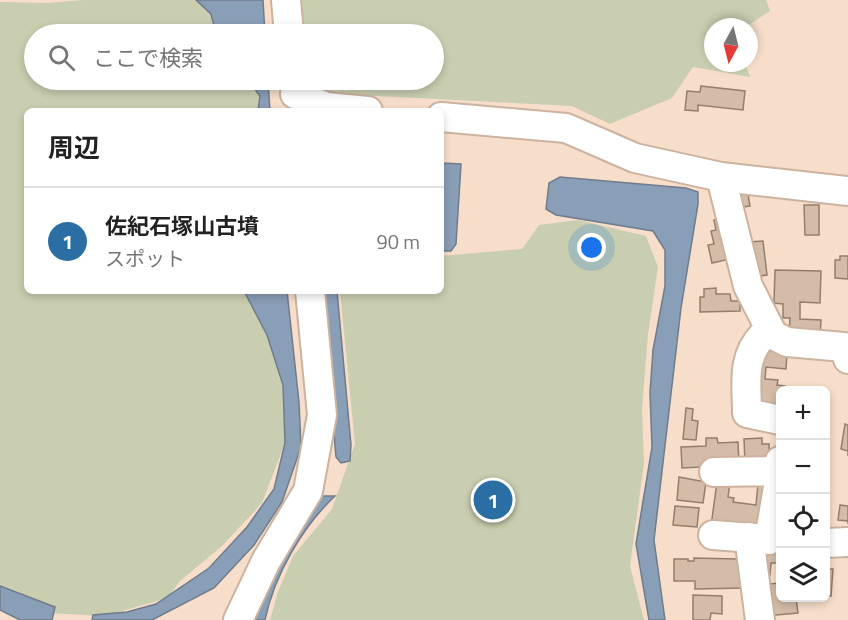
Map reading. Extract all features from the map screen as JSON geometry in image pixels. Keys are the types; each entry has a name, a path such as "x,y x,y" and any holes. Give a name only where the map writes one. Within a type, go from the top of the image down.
{"street":[{"path":"286,0 288,24"},
{"path":"294,95 326,107 336,108"},
{"path":"444,117 566,128 635,158 721,177 848,192"},
{"path":"721,177 748,286 773,335"},
{"path":"238,620 266,561 308,491 322,415 310,294"},
{"path":"776,419 747,413 747,358 754,344 763,335 773,335 787,342 844,346 848,359"},
{"path":"714,472 776,471"},
{"path":"760,620 766,539 776,490"},
{"path":"713,535 766,539"},
{"path":"830,543 848,542"}],"green space":[{"path":"82,0 195,0 211,14 214,24 24,24 24,90 256,90 260,96 258,108 24,108 24,294 246,294 267,335 283,385 285,443 262,503 222,546 179,582 168,598 104,616 28,612 0,595 0,2 48,3"},
{"path":"299,0 766,0 770,11 758,19 704,18 704,69 693,67 672,98 610,124 572,106 318,93 317,90 444,90 444,24 304,24"},
{"path":"722,72 748,72 750,77"},
{"path":"578,220 646,236 658,267 648,334 642,409 644,463 630,566 644,620 270,620 278,592 293,556 332,509 355,444 340,294 444,294 444,256 522,249 539,225"}],"water":[{"path":"196,0 263,0 264,24 214,24 211,14"},
{"path":"256,90 269,90 270,108 258,108 260,96"},
{"path":"444,163 461,164 456,244 451,251 444,251"},
{"path":"560,177 686,188 698,192 681,308 654,540 665,620 649,620 636,544 652,447 650,393 653,350 665,286 665,250 653,231 556,215 546,209 549,183"},
{"path":"246,294 287,294 299,402 301,447 282,502 254,545 214,588 152,620 92,620 93,615 127,612 156,604 209,568 247,527 274,489 285,443 283,385 267,335"},
{"path":"322,294 337,294 351,445 350,461 341,463 336,457"},
{"path":"321,496 335,496 311,522 291,553 275,586 265,620 250,620 262,584"},
{"path":"0,586 55,607 52,620 20,620 0,610"}],"building":[{"path":"701,86 745,91 743,110 698,105 698,111 685,110 687,91 700,92"},
{"path":"747,189 750,206 735,208 732,192"},
{"path":"804,205 819,205 819,235 805,235"},
{"path":"725,218 730,259 712,263 708,245 714,244 711,231 716,230 714,220"},
{"path":"763,241 767,275 751,277 748,242"},
{"path":"840,256 848,256 848,279 835,278 835,260 840,260"},
{"path":"775,270 821,271 820,303 800,302 800,319 821,320 820,337 789,336 790,318 783,318 783,304 774,303"},
{"path":"716,288 716,294 730,294 731,301 740,301 740,311 700,312 700,297 704,297 704,289"},
{"path":"763,350 787,352 786,369 766,367 765,379 778,380 777,385 785,386 776,386 776,410 752,408"},
{"path":"686,408 693,409 692,420 698,421 696,440 683,439"},
{"path":"845,424 848,425 848,451 841,449"},
{"path":"706,438 717,438 718,443 738,442 739,465 682,468 681,447 706,446"},
{"path":"762,438 762,444 769,444 770,462 745,462 744,439"},
{"path":"679,477 706,482 703,503 677,500"},
{"path":"717,482 730,483 728,497 734,498 733,502 756,505 758,484 766,485 760,532 711,526"},
{"path":"840,505 848,506 848,521 838,520"},
{"path":"675,506 699,508 697,527 673,525"},
{"path":"763,547 776,548 776,563 771,563 770,575 761,574"},
{"path":"737,552 744,588 695,589 695,581 674,581 674,559 694,561 694,558 737,559"},
{"path":"830,569 833,569 831,596"},
{"path":"776,583 776,602 797,602 798,613 765,616 768,584"},
{"path":"693,595 722,596 722,614 711,613 710,620 693,620"}],"place":[{"name":"佐紀石塚山古墳","path":"493,500"}]}
